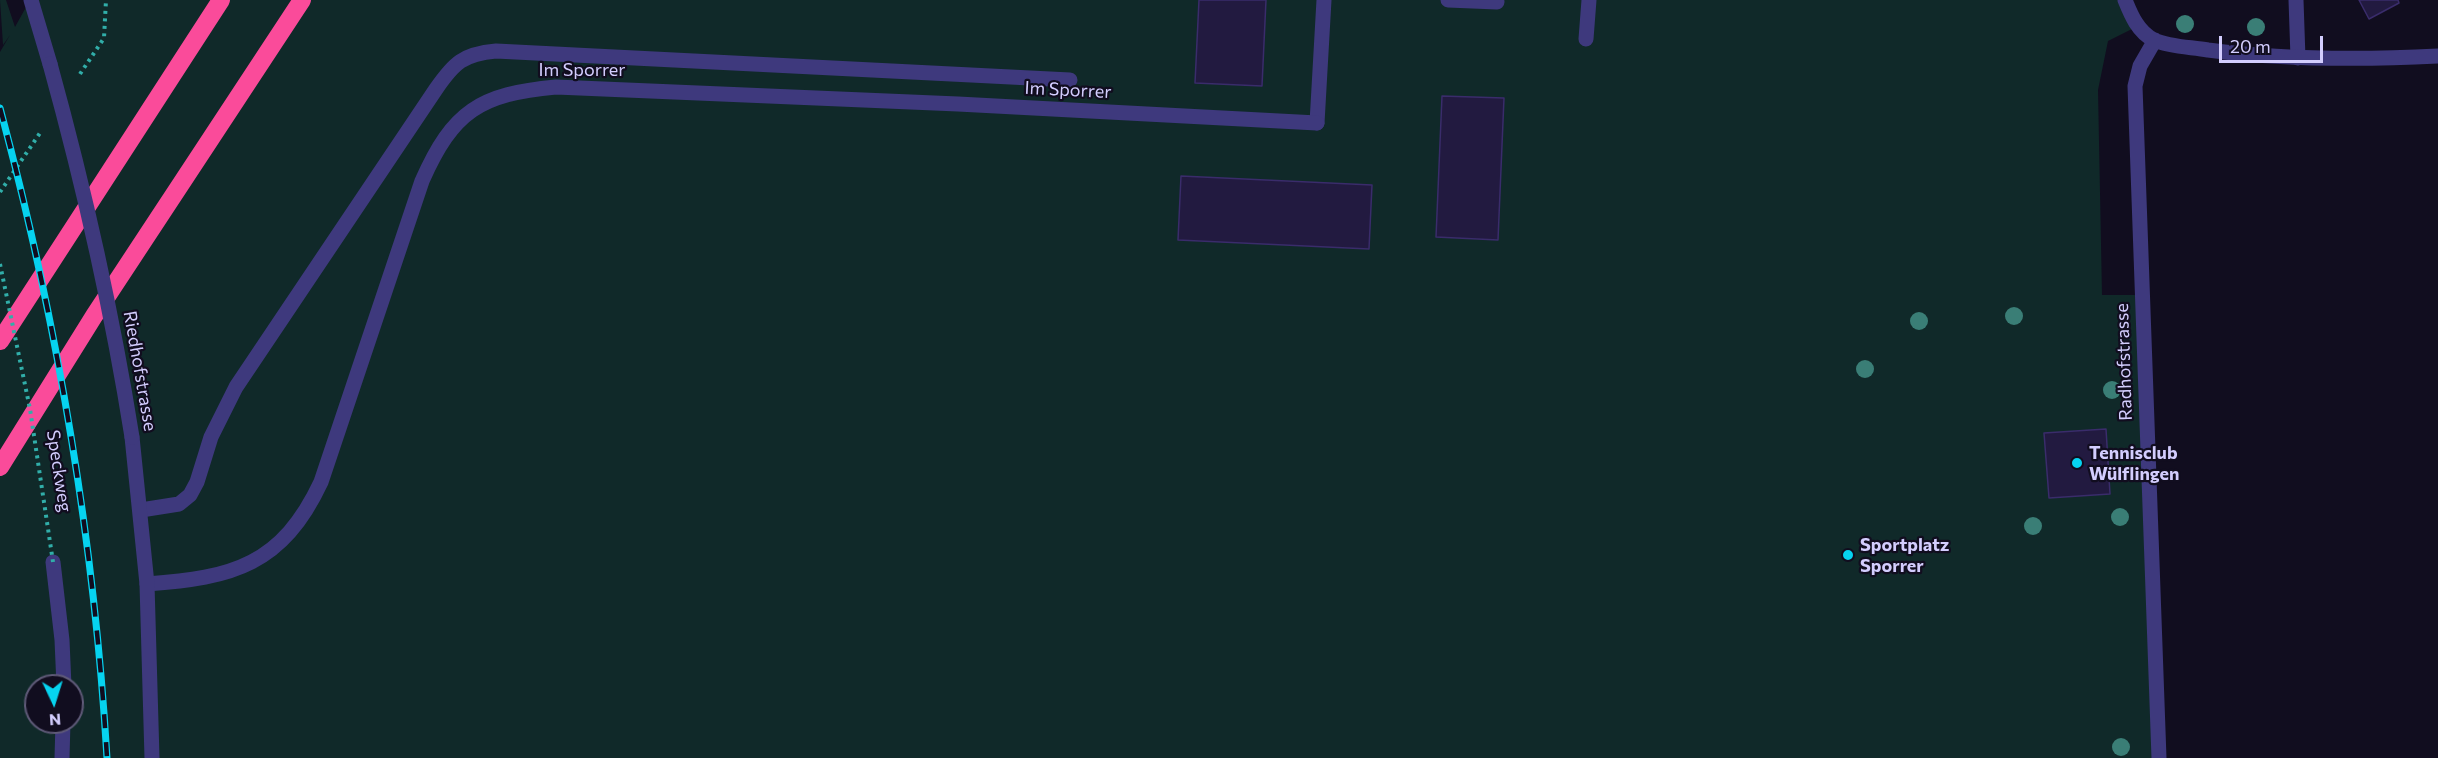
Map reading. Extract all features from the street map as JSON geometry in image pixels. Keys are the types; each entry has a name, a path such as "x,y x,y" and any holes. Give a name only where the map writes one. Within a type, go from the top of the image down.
{"highway":[{"path":"0,341 221,0"},
{"path":"0,467 93,316 302,0"}],"street":[{"name":"Riedhofstrasse","path":"31,0 87,204 116,343 132,437 147,584 152,758"},
{"name":"Im Sporrer","path":"147,584 209,578 239,569 267,553 293,530 309,507 321,482 422,181 435,151 453,126 480,105 515,91 568,87 981,105 1317,123 1324,0"},
{"path":"1448,0 1497,2"},
{"path":"1586,39 1590,0"},
{"path":"2125,0 2138,27 2155,40 2206,49 2298,58 2356,60 2438,56"},
{"path":"2296,0 2298,58"},
{"name":"Radhofstrasse","path":"2155,40 2140,66 2135,87 2158,758"},
{"path":"141,510 179,504 190,495 211,437 236,387 448,71 459,60 476,53 609,56 1070,80"},
{"path":"53,562 63,674"},
{"path":"62,758 63,734"}],"path":[{"name":"Speckweg","path":"0,264 30,409 53,562"}],"green space":[{"path":"0,0 6,0 15,27 30,0 2125,0 2138,26 2108,41 2098,90 2102,295 2141,295 2159,758 0,758 0,52 10,35 3,45"}],"building":[{"path":"1199,0 1266,0 1262,86 1195,83"},
{"path":"2359,0 2398,0 2399,3 2369,19"},
{"path":"1442,96 1504,98 1498,240 1436,237"},
{"path":"1181,176 1372,185 1369,249 1178,240"},
{"name":"Tennisclub Wülflingen","path":"2106,429 2110,494 2049,498 2044,433"}],"railway":[{"path":"0,108 39,268 70,430 93,594 107,758"}],"place":[{"name":"Tennisclub Wülflingen","path":"2077,463"},
{"name":"Sportplatz Sporrer","path":"1848,555"}]}
